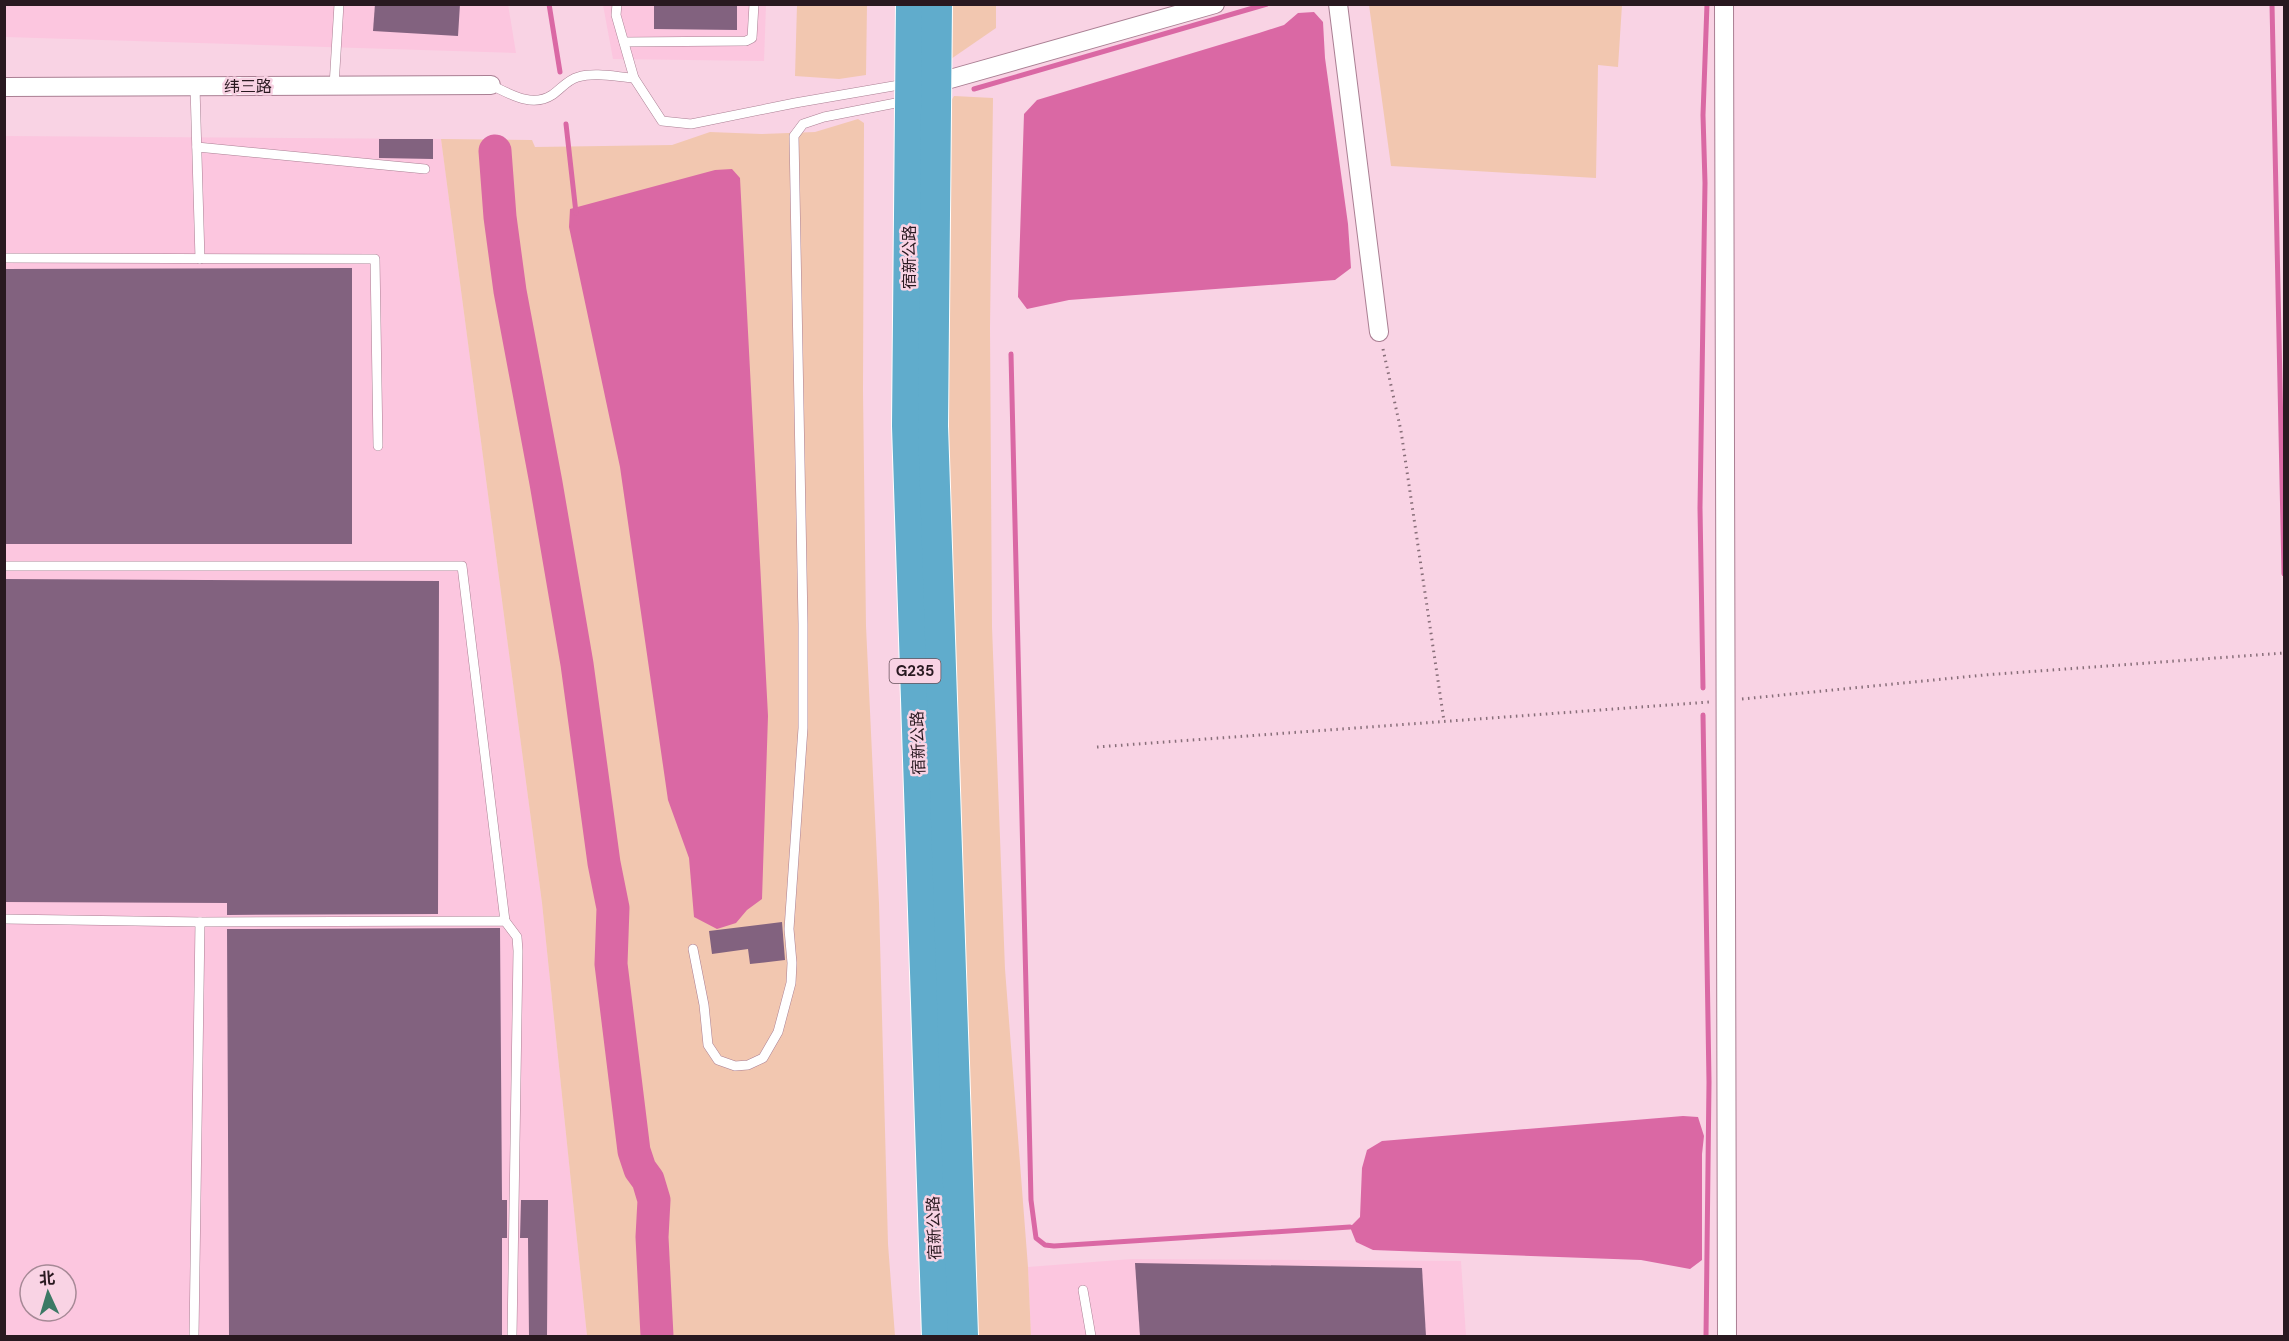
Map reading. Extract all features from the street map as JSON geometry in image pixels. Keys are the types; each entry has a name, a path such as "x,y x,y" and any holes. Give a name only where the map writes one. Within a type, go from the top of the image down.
{"highway":[{"name":"宿新公路","path":"911,4 919,89 933,426 963,1336"},
{"name":"宿新公路","path":"937,4 919,89 907,426 937,1336"}],"street":[{"path":"919,89 1215,4"},
{"path":"1338,4 1379,332"},
{"path":"1724,4 1727,1336"},
{"name":"纬三路","path":"4,87 490,85"}],"lane":[{"path":"334,86 339,4"},
{"path":"616,4 616,15 634,78 662,121 691,124 795,103 919,89"},
{"path":"624,42 746,41 752,38 754,4"},
{"path":"490,85 522,99 534,101 551,95 570,80 580,76 634,78"},
{"path":"195,87 200,259"},
{"path":"693,949 704,1005 708,1045 718,1060 735,1066 748,1065 763,1059 778,1032 791,983 789,929 803,728 794,136 803,124 919,89"},
{"path":"197,147 425,169"},
{"path":"4,258 375,259 378,446"},
{"path":"4,566 462,566 505,921 517,937 519,951 512,1336"},
{"path":"4,919 200,922 505,921"},
{"path":"194,1336 200,922"},
{"path":"1083,1290 1091,1336"}],"path":[{"path":"1379,332 1401,431 1444,721"},
{"path":"1097,747 1725,700 1984,675 2284,653"}],"shaded area":[{"path":"508,4 516,53 5,37 5,5"},
{"path":"603,5 766,5 764,61 613,59"},
{"path":"797,5 867,5 866,75 839,79 795,76"},
{"path":"949,5 996,5 996,28 948,61"},
{"path":"1369,5 1622,5 1618,67 1598,65 1596,178 1391,166"},
{"path":"1314,12 1323,22 1325,58 1348,224 1351,268 1335,280 1069,300 1027,309 1018,297 1024,114 1037,100 1284,25 1298,13"},
{"path":"954,96 993,98 990,328 992,627 1005,969 1028,1267 1031,1336 977,1336 944,423 946,109"},
{"path":"858,119 864,123 863,391 866,626 879,903 888,1244 895,1336 587,1336 542,903 441,139 532,140 535,147 672,145 710,132 761,134 815,132"},
{"path":"5,136 441,139 542,903 587,1336 5,1336"},
{"path":"732,169 740,178 768,716 762,899 747,910 736,923 717,929 694,917 689,858 668,800 620,467 569,227 570,209 715,170"},
{"path":"1683,1116 1698,1117 1704,1136 1702,1260 1690,1269 1641,1260 1373,1250 1356,1242 1350,1227 1360,1217 1362,1168 1367,1150 1382,1141"},
{"path":"1132,1259 1461,1261 1466,1336 1031,1336 1028,1267"}],"building":[{"path":"375,4 460,4 458,36 373,31"},
{"path":"654,4 737,4 737,30 654,29"},
{"path":"379,139 433,139 433,159 379,158"},
{"path":"352,268 352,544 4,544 4,269"},
{"path":"4,579 439,581 438,914 227,915 227,903 4,902"},
{"path":"782,922 785,960 750,964 748,949 712,954 709,931"},
{"path":"500,928 502,1200 507,1200 507,1238 502,1238 502,1336 229,1336 227,929"},
{"path":"521,1200 548,1200 547,1336 529,1336 528,1238 520,1238"},
{"path":"1135,1263 1422,1268 1426,1336 1140,1336"}],"waterway":[{"path":"549,4 560,72"},
{"path":"974,89 1267,4"},
{"path":"1703,688 1700,508 1705,183 1703,115 1707,4"},
{"path":"2272,4 2284,574"},
{"path":"566,124 576,213"},
{"path":"495,151 500,217 510,291 577,664 604,863 613,908 611,964 634,1151 640,1169 648,1180 654,1200 652,1237 657,1336"},
{"path":"1011,354 1031,1200 1036,1238 1045,1245 1054,1246 1350,1227"},
{"path":"1703,715 1709,1082 1706,1336"}]}
